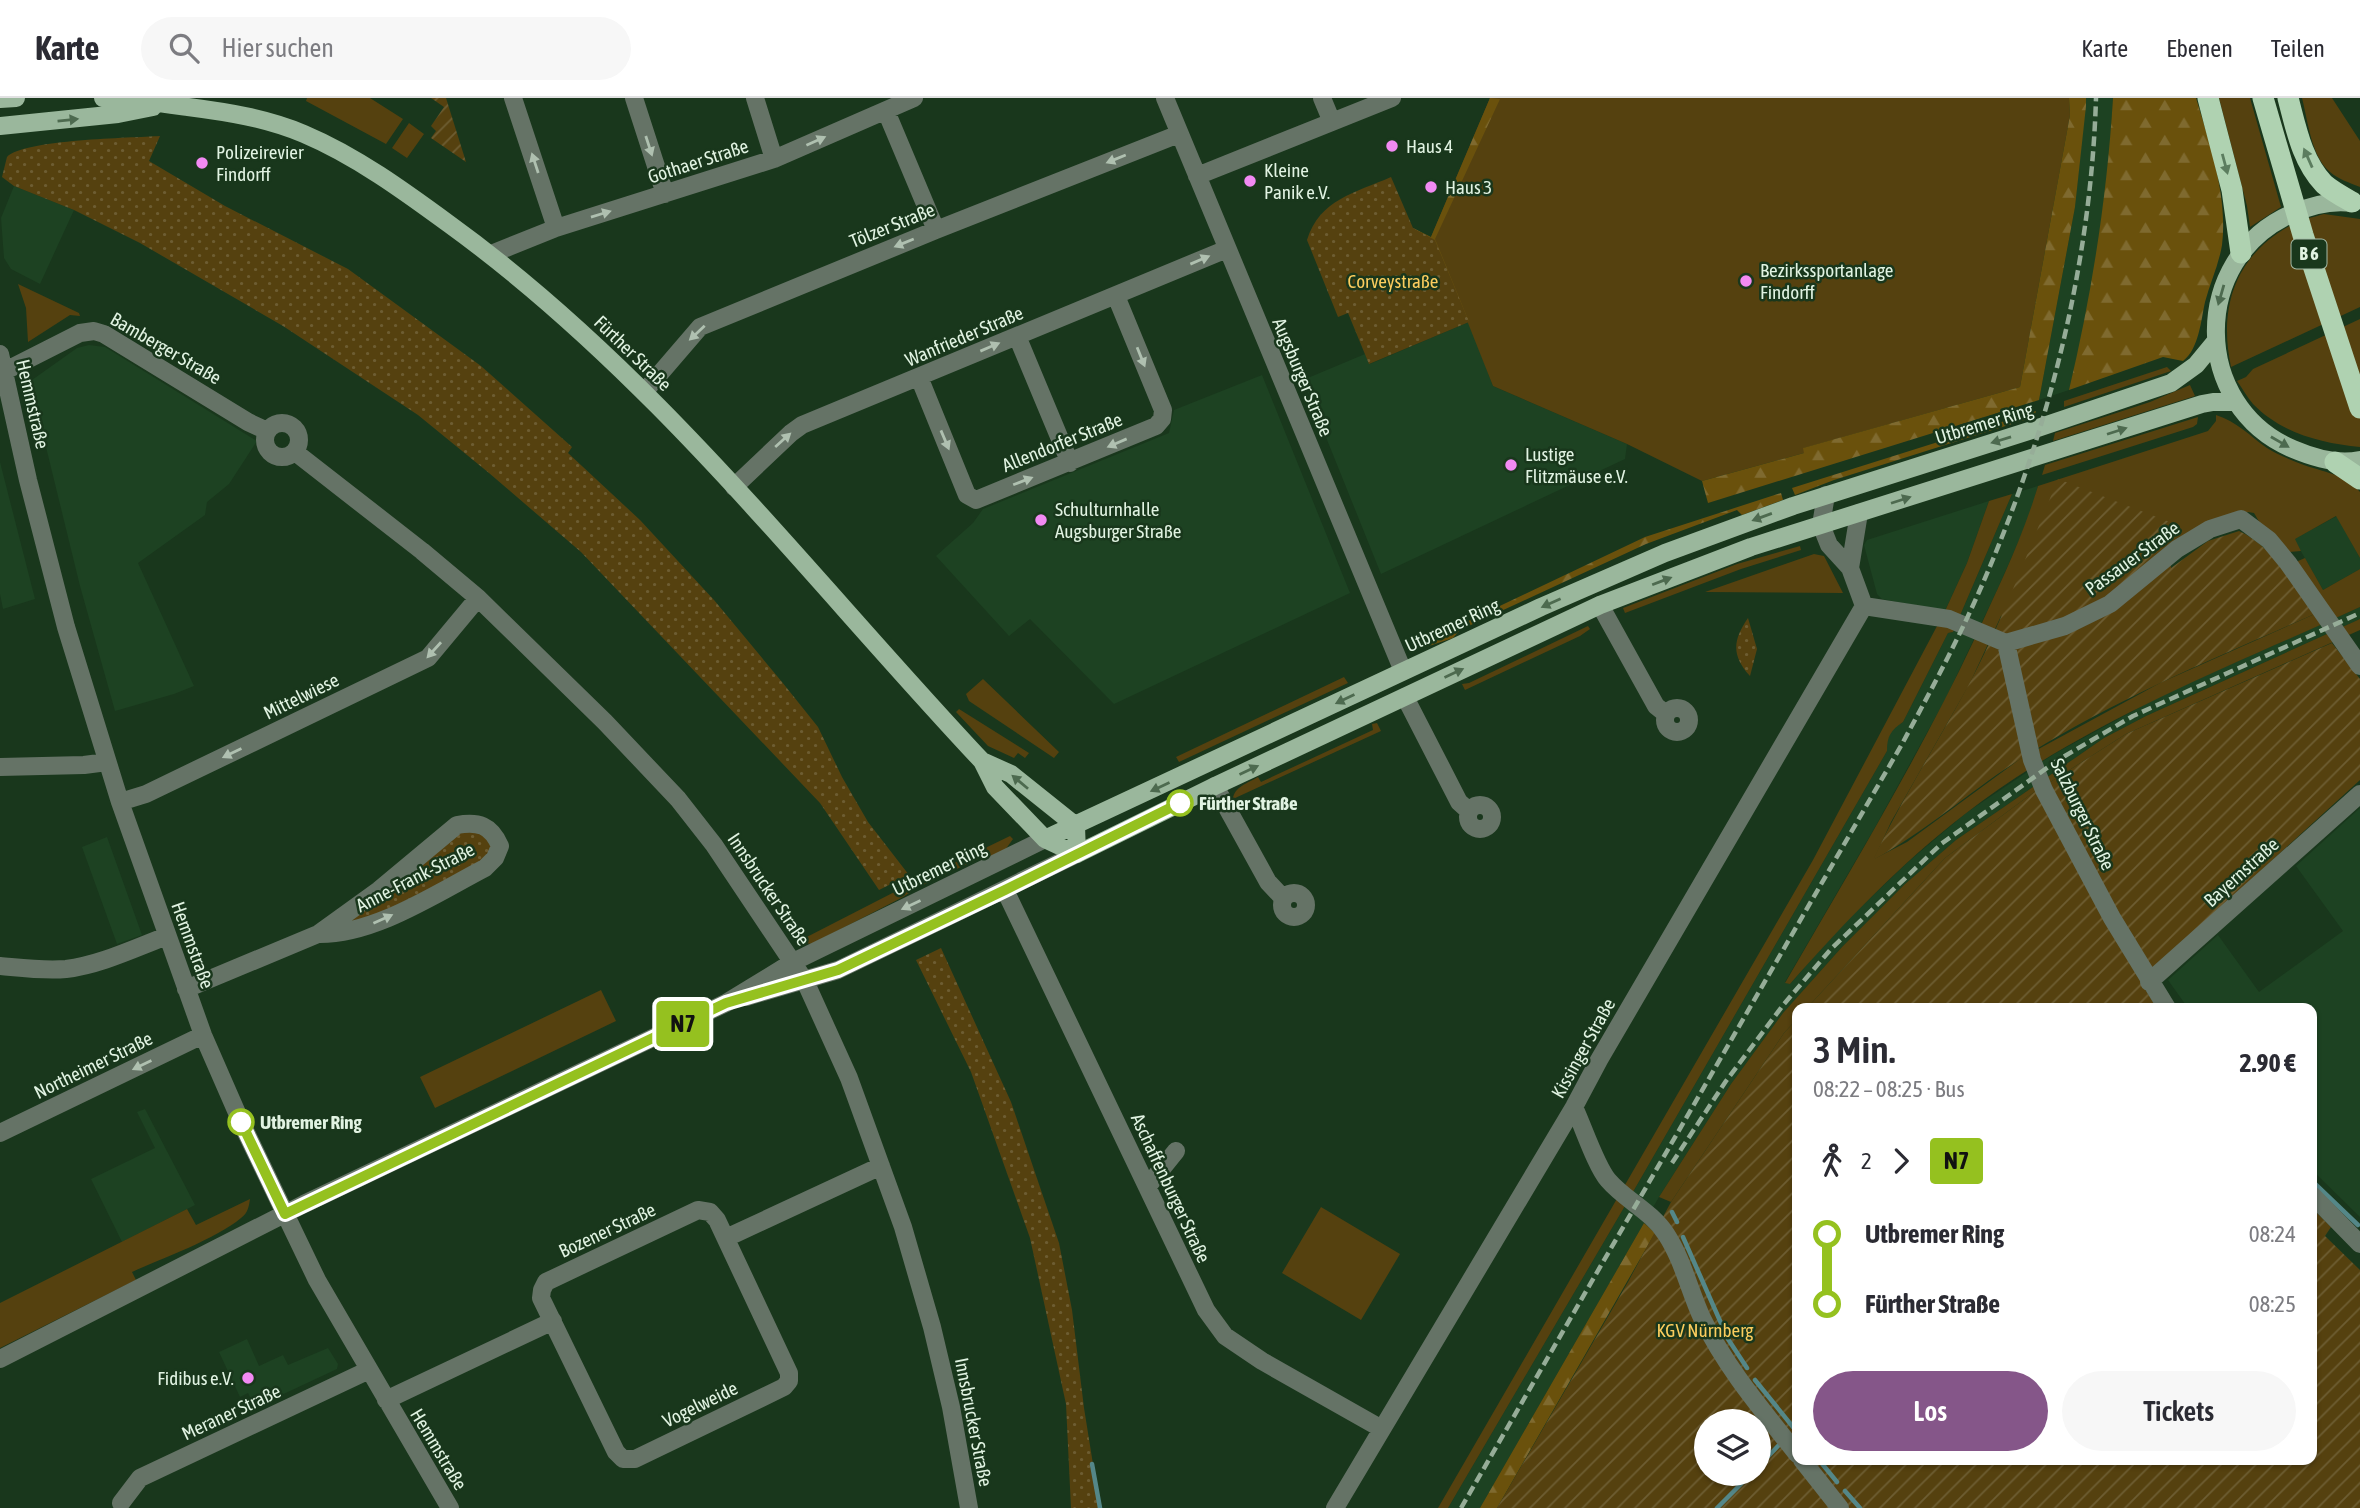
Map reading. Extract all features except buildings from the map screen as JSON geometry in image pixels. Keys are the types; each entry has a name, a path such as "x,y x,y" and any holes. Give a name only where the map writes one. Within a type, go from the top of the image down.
{"highway":[{"path":"2208,98 2232,190 2241,253"},
{"name":"B 6","path":"2263,98 2303,235 2360,408"},
{"path":"2288,98 2298,135 2311,167 2326,186 2356,203"},
{"path":"2335,462 2360,479"}],"main road":[{"path":"0,99 16,98"},
{"name":"Fürther Straße","path":"103,98 243,115 307,135 395,186 491,254 559,311 645,391 982,761 995,787 1045,839 1077,854"},
{"name":"Fürther Straße","path":"0,126 118,114 166,104"},
{"path":"2356,203 2324,203 2304,208 2280,219 2258,235 2241,253 2225,280 2216,311 2215,342 2222,374 2236,402 2256,426 2280,444 2308,456 2335,462 2360,460"},
{"name":"Utbremer Ring","path":"1045,839 1665,552 1826,495 2171,383 2196,365 2215,342"},
{"name":"Utbremer Ring","path":"1077,854 1600,605 1751,547 2202,404 2236,402"},
{"name":"Fürther Straße","path":"982,761 1011,774 1076,826"},
{"path":"1076,826 1077,854"}],"street":[{"path":"513,98 556,228"},
{"path":"634,98 665,194"},
{"path":"755,98 774,159"},
{"name":"Gothaer Straße","path":"491,254 556,228 774,159 914,98"},
{"name":"Augsburger Straße","path":"1165,98 1403,671"},
{"path":"1322,98 1332,122"},
{"path":"1197,176 1392,98"},
{"path":"886,111 936,230"},
{"name":"Tölzer Straße","path":"645,391 700,327 1179,134"},
{"name":"Wanfrieder Straße","path":"733,487 802,425 1227,249"},
{"name":"Allendorfer Straße","path":"919,377 968,495 976,500 1070,463 1156,426 1162,419 1163,411 1116,296"},
{"name":"Bamberger Straße","path":"3,376 80,333 94,331 104,334 248,422 267,431 271,426 283,423 294,427 299,438 299,446 295,452"},
{"path":"1017,336 1070,463"},
{"name":"Hemmstraße","path":"3,376 66,627 120,802 203,1035 241,1122 317,1280 450,1508"},
{"path":"267,431 264,442 269,453 279,458 295,452"},
{"name":"Innsbrucker Straße","path":"295,452 478,598 571,687 678,799 714,845 793,962 805,981 849,1078 903,1227 932,1327 951,1407 965,1506"},
{"path":"1826,495 1821,525 1829,545 1850,568 1864,606 1949,619 2007,643"},
{"path":"1850,568 1859,513"},
{"name":"Passauer Straße","path":"2007,643 2065,626 2109,604 2177,549 2210,528 2241,519 2269,540 2288,563 2360,666"},
{"name":"Mittelwiese","path":"120,802 146,794 428,658 478,598"},
{"path":"1600,605 1657,706 1666,714"},
{"name":"Kissinger Straße","path":"1335,1508 1574,1107 1864,606"},
{"name":"Salzburger Straße","path":"2007,643 2032,760 2044,790 2112,918 2164,1003"},
{"path":"1405,697 1459,802 1469,811"},
{"path":"0,767 107,762"},
{"path":"1215,786 1268,882 1283,898"},
{"name":"Bayernstraße","path":"2149,982 2360,793"},
{"name":"Anne-Frank-Straße","path":"186,989 318,934 379,890 457,825 471,822 484,825 495,833 500,846 495,858 485,868 404,910 355,931 318,934"},
{"name":"Utbremer Ring","path":"0,1359 285,1214 726,1003 793,962 1045,839"},
{"name":"Utbremer Ring","path":"726,1003 838,970 1077,854"},
{"name":"Aschaffenburger Straße","path":"1005,890 1206,1310 1225,1336 1262,1361 1381,1429"},
{"path":"0,966 67,969 90,964 167,936"},
{"name":"Northeimer Straße","path":"0,1133 203,1035"},
{"path":"1574,1107 1603,1173 1623,1196 1656,1219 1681,1263 1702,1317 1724,1356 1792,1448"},
{"path":"1147,1187 1176,1151"},
{"path":"726,1238 881,1166"},
{"path":"2317,1200 2360,1244"},
{"name":"Bozener Straße","path":"553,1321 541,1298 546,1282 698,1210 710,1212 726,1238"},
{"name":"Vogelweide","path":"553,1321 616,1452 623,1459 635,1459 784,1387 789,1381 789,1373 726,1238"},
{"path":"386,1400 553,1321"},
{"name":"Meraner Straße","path":"121,1503 140,1478 369,1370"},
{"path":"1806,1465 1840,1508"}],"shaded area":[{"path":"2086,98 2113,98 2109,162 2096,262 2085,325 2069,390 2039,400 2075,207"},
{"path":"14,186 74,210 40,284 11,269 4,258 1,218"},
{"path":"1469,322 1493,386 1627,444 1625,459 1381,574 1303,380 1365,354 1370,364"},
{"path":"89,345 105,347 257,441 229,484 207,502 205,515 138,563 194,686 115,711 80,586 34,398 32,380 77,348"},
{"path":"1262,375 1350,593 1114,704 1030,619 1009,636 936,556 973,523 983,509 1169,433 1174,410"},
{"path":"0,462 35,599 3,609 0,594"},
{"path":"2038,486 2030,515 1946,698 1785,982 1790,984 1840,927 1908,862 1966,813 2054,754 2166,693 2360,607 2360,619 2146,716 2104,738 1956,840 1905,884 1842,947 1783,1013 1731,1084 1659,1197 1480,1508 1448,1508 1887,751 1887,740 1892,729 1903,722 1948,633 1953,632 2012,494"},
{"path":"1989,501 1967,563 1945,611 1882,599 1877,594 1864,545 1867,540"},
{"path":"2337,516 2360,558 2360,569 2323,590 2294,539"},
{"path":"2360,808 2360,1217 2317,1175 2317,1003 2184,1003 2168,980 2218,935 2259,992 2343,931 2296,866"},
{"path":"107,837 142,935 117,944 82,847"},
{"path":"145,1109 195,1205 122,1242 91,1179 155,1148 137,1112"},
{"path":"247,1339 259,1366 283,1355 288,1365 328,1348 338,1364 337,1369 275,1398 270,1390 251,1399 248,1393 240,1397 219,1352"}],"green space":[{"path":"307,98 370,98 403,119 386,144 306,101"},
{"path":"431,98 446,98 466,162 431,138 436,131 431,126 444,107"},
{"name":"Bezirkssportanlage Findorff","path":"1490,98 2069,98 2070,115 2020,387 1804,448 1804,453 1702,481 1627,444 1493,386 1435,240 1431,237"},
{"path":"1490,98 1500,99 1435,239 1469,322 1413,228 1431,237"},
{"path":"2069,98 2086,98 2086,106 2075,207 2039,400 1708,503 1702,481 1804,453 1803,448 2020,387 2070,115"},
{"path":"2113,98 2196,98 2220,190 2222,245 2196,342 2183,361 2163,357 2069,390 2097,245"},
{"path":"2219,98 2250,98 2281,207 2250,227 2247,206"},
{"path":"2302,98 2332,98 2360,141 2360,187 2330,172 2318,157"},
{"path":"409,123 424,134 407,158 392,148"},
{"path":"160,136 149,161 225,206 348,269 481,366 572,447 568,453 640,520 714,600 818,727 868,822 909,875 879,890 820,803 581,552 418,415 283,326 140,243 74,210 14,186 2,177 7,157 34,146 79,140"},
{"name":"Corveystraße","path":"1391,177 1413,228 1435,240 1469,322 1369,364 1348,313 1338,317 1307,240 1313,226 1330,206 1352,193"},
{"path":"2324,214 2360,219 2360,307 2231,367 2227,323 2236,284 2245,266 2257,250 2273,236 2297,222"},
{"path":"18,284 79,313 80,316 70,315 28,342 26,308"},
{"path":"2360,319 2360,447 2331,443 2289,429 2253,404 2237,381 2246,377 2253,369"},
{"path":"2167,367 2171,371 2064,407 2064,401"},
{"path":"2190,385 2195,396 2053,441 2055,433 2150,402"},
{"path":"2036,411 2034,417 1834,480 1795,495 1792,488"},
{"path":"2216,415 2236,425 2274,452 2339,477 2354,486 2360,492 2360,558 2336,516 2295,539 2301,551 2289,552 2264,530 2254,513 2248,512 2170,548 2171,542 2001,616 1969,685 1891,822 1874,859 1907,842 2020,759 2160,683 2317,613 2298,561 2305,558 2323,590 2360,569 2360,607 2156,699 2107,724 2011,781 1918,853 1852,917 1790,984 1785,983 1931,726 2009,563 2038,486 2208,431 2216,421"},
{"path":"2198,417 2197,424 2193,427 2042,475 2045,465"},
{"path":"2058,479 2175,524 2170,548 2171,568 2208,541 2239,531 2272,556 2317,613 2167,680 2057,737 2003,770 1912,836 1873,860 1981,661"},
{"path":"1781,493 1783,500 1742,515 1737,510 1646,544 1460,630 1453,638 1426,647 1424,642 1645,537"},
{"path":"2012,494 1953,632 1948,633 1903,722 1890,734 1887,751 1448,1508 1438,1508 1813,860 1945,611 1967,563 1989,501"},
{"path":"1800,546 1801,550 1741,569 1625,613 1623,608 1737,564"},
{"path":"1814,554 1824,556 1843,593 1705,592"},
{"path":"1748,618 1757,649 1750,676 1740,661 1736,647 1739,633"},
{"path":"2360,619 2360,630 2126,734 2030,795 1945,858 1812,1003 1792,1003 1792,1024 1671,1202 1659,1197 1731,1084 1783,1013 1842,947 1905,884 1956,840 2104,738 2146,716"},
{"path":"1588,626 1590,629 1580,636 1465,690 1462,684 1469,683"},
{"path":"2332,643 2360,679 2360,780 2140,981 2154,1003 1812,1003 1945,858 2030,795 2126,734"},
{"path":"1344,677 1348,683 1179,762 1176,757"},
{"path":"983,679 1059,752 1054,758 969,701 966,694"},
{"path":"959,709 1029,753 1025,758 1018,753 1014,758 988,746 956,712"},
{"path":"1377,723 1381,731 1233,799 1239,788 1246,783 1258,777 1261,782 1373,730 1372,724"},
{"path":"476,827 494,843 485,861 355,926 338,923 452,834"},
{"path":"1010,836 1013,839 1005,850 989,859 982,857 921,886 919,880"},
{"path":"910,884 912,891 903,897 812,944 797,942"},
{"path":"941,948 1011,1102 1059,1243 1072,1310 1100,1508 1071,1508 1066,1404 1030,1238 971,1072 916,960"},
{"path":"601,990 616,1021 435,1108 420,1077"},
{"name":"KGV Nürnberg","path":"1792,1024 1792,1465 2317,1465 2317,1213 2331,1227 2325,1236 2360,1270 2360,1508 1497,1508 1628,1282 1671,1202"},
{"path":"250,1199 243,1216 230,1226 189,1248 132,1272 136,1280 0,1348 0,1303 187,1209 196,1225"},
{"path":"1321,1207 1400,1254 1361,1320 1282,1273"},
{"path":"1644,1223 1655,1233 1497,1508 1480,1508"}],"waterway":[{"path":"2317,1186 2358,1225"},
{"path":"1672,1212 1677,1222"},
{"path":"1683,1237 1728,1339 1747,1368"},
{"path":"1755,1380 1792,1426"},
{"path":"1771,1453 1778,1446"},
{"path":"1092,1464 1100,1508"},
{"path":"1823,1465 1837,1482"},
{"path":"1717,1508 1739,1486"},
{"path":"1845,1491 1860,1508"}],"railway":[{"path":"1461,1508 1902,744 1952,650 1979,592 2025,474 2061,351 2085,225 2096,98"},
{"path":"1672,1163 1726,1081 1784,1004 1831,949 1941,844 2058,760 2133,716 2360,613"}],"bus line":[{"name":"N7","path":"241,1122 285,1214 726,1003 838,970 1180,803"}],"place":[{"name":"Haus 4","path":"1392,146"},
{"name":"Polizeirevier Findorff","path":"202,163"},
{"name":"Kleine Panik e.V.","path":"1250,181"},
{"name":"Haus 3","path":"1431,187"},
{"name":"Bezirkssportanlage Findorff","path":"1746,281"},
{"name":"Lustige Flitzmäuse e.V.","path":"1511,465"},
{"name":"Schulturnhalle Augsburger Straße","path":"1041,520"},
{"name":"Fürther Straße","path":"1180,803"},
{"name":"Utbremer Ring","path":"241,1122"},
{"name":"Fidibus e.V.","path":"248,1378"}]}
